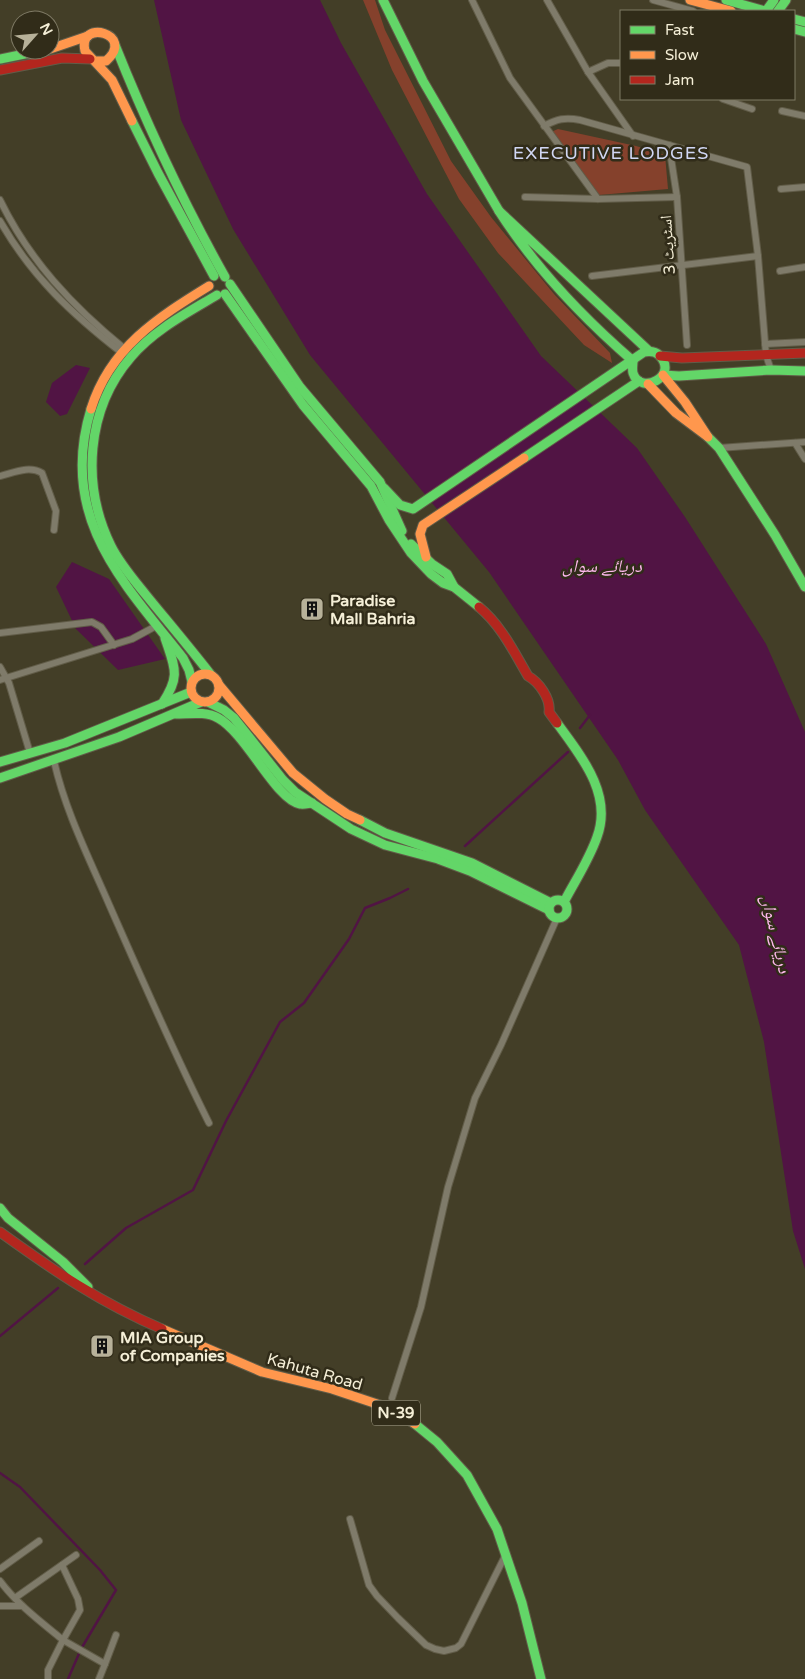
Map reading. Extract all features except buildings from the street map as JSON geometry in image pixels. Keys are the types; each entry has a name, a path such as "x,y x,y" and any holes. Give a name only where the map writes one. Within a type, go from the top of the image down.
{"main road":[{"path":"383,0 401,42 517,242 556,290 615,347 619,358 614,372"},
{"path":"690,0 727,10"},
{"path":"726,0 762,10"},
{"path":"60,46 95,32 110,35 165,163 202,235 228,280 273,350 300,387 396,502 404,508 413,509 418,506 614,372 633,361 640,354 650,351"},
{"path":"88,36 84,48 92,60 108,74 118,89 140,138 214,276"},
{"path":"0,70 62,58 106,61 114,53 114,42"},
{"path":"499,211 598,305 650,351 660,356 682,358 805,353"},
{"path":"228,280 219,275 214,276 210,280 209,286 211,291 221,295 303,405 371,486 392,525 411,553 431,574 443,583 454,587 490,616 528,676 535,680 550,704 550,712 590,772 597,786 602,806 600,830 564,902 567,911 557,918 551,914 550,907"},
{"path":"228,280 228,291 175,320 152,337 129,358 118,374 100,409 93,439 93,491 110,544 131,576 293,773 347,814 385,833 472,863 550,907"},
{"path":"209,286 161,317 124,351 98,391 88,418 83,440 82,485 90,522 107,557 120,579 186,661 192,682 191,692 196,700 205,702 228,713 295,792 328,815 366,837 385,845 438,858 550,907"},
{"path":"610,342 633,361"},
{"path":"426,557 420,534 421,527 622,390 643,382 657,382 663,375 665,367 660,356"},
{"path":"633,361 633,372 671,409 692,427 708,437"},
{"path":"663,375 679,376 771,370 805,371"},
{"path":"663,375 685,402 708,437 719,448 775,535 805,587"},
{"path":"384,488 400,527 418,552 447,574 454,587"},
{"path":"160,628 176,674 173,688 162,704"},
{"path":"192,682 200,674 211,675"},
{"path":"0,778 54,761 205,702 212,701 218,694 219,685"},
{"path":"0,762 65,743 191,692"},
{"path":"174,714 211,715 220,719 245,744 287,795 299,804 312,803"},
{"path":"550,907 560,900 564,902"},
{"name":"Kahuta Road","path":"0,1208 8,1218 63,1262 104,1302"},
{"name":"Kahuta Road","path":"0,1232 48,1267 104,1302 182,1339 262,1372 332,1389 389,1408 412,1422 436,1442 467,1475 497,1529 522,1603 540,1679"}],"street":[{"path":"472,0 510,78 598,199"},
{"path":"546,0 588,72 633,136"},
{"path":"653,0 690,10"},
{"path":"588,72 608,62 620,63"},
{"path":"727,100 752,109"},
{"path":"782,111 805,116"},
{"path":"544,126 558,119 568,118 747,167 758,256 766,355 771,370"},
{"name":"اسٹریٹ 3","path":"669,145 677,197 687,344"},
{"path":"780,189 805,187"},
{"path":"525,197 598,199 677,197"},
{"path":"0,200 18,233 42,269 71,302 124,351"},
{"path":"0,221 26,262 47,288 77,317 124,351"},
{"path":"592,276 758,256"},
{"path":"780,271 805,268"},
{"path":"765,344 805,342"},
{"path":"719,448 805,442"},
{"path":"795,443 805,459"},
{"path":"0,476 25,470 36,470 42,473 56,511 54,530"},
{"path":"0,633 92,622 101,628 114,645"},
{"path":"3,679 114,645 160,628"},
{"path":"0,667 30,753"},
{"path":"54,761 57,776 74,825 136,966 209,1124"},
{"path":"392,1398 421,1308 448,1187 475,1098 501,1045 557,918"},
{"path":"350,1519 369,1585 389,1610 418,1638 434,1649 451,1650 461,1644 506,1555"},
{"path":"0,1569 39,1541"},
{"path":"15,1598 76,1555"},
{"path":"48,1679 48,1670 80,1610 78,1599 62,1565"},
{"path":"0,1581 22,1606 63,1640 105,1664"},
{"path":"0,1606 22,1606"},
{"path":"99,1679 116,1635"}],"shaded area":[{"path":"363,0 375,0 385,30 451,161 491,217 554,294 610,353 612,363 584,345 498,253 459,199 392,70"},
{"path":"558,129 636,146 665,155 668,189 599,195 551,132"}],"water":[{"name":"دریائے سواں","path":"154,0 320,0 341,43 427,194 541,356 637,448 685,517 766,644 805,732 805,1269 793,1231 764,1042 739,945 645,810 618,760 489,572 310,355 233,229 181,120"},
{"path":"76,365 90,368 67,414 60,416 46,402 52,383"},
{"path":"72,562 109,579 165,659 118,670 76,629 56,587"}],"waterway":[{"path":"580,728 590,715"},
{"path":"465,846 568,752"},
{"path":"85,1264 126,1228 193,1190 226,1121 280,1022 304,1003 349,939 365,908 408,889"},
{"path":"0,1336 58,1288"},
{"path":"0,1473 20,1487 100,1570 116,1590 81,1649 68,1679"}],"traffic: fast":[{"path":"383,0 423,81 499,211"},
{"path":"726,0 761,10"},
{"path":"767,10 774,0"},
{"path":"779,10 786,0"},
{"path":"795,19 805,22"},
{"path":"795,29 805,32"},
{"path":"115,45 166,163 225,277"},
{"path":"0,59 10,57"},
{"path":"132,121 214,276"},
{"path":"633,361 595,327 560,291 528,253 499,211 649,351"},
{"path":"230,284 300,387 380,482 402,531"},
{"path":"225,294 303,405 371,486 389,520 411,553 431,574 443,583 454,587 479,607"},
{"path":"211,675 132,578 115,553 101,522 95,498 92,473 93,448 97,424 105,400 116,378 131,357 150,338 217,295"},
{"path":"384,488 400,505 413,509 644,352 652,352 659,355 664,363 665,370 656,381 643,383 637,380 633,373 633,361"},
{"path":"663,375 679,376 771,370 805,371"},
{"path":"524,458 639,381"},
{"path":"91,409 83,448 83,483 90,515 102,545 118,574 183,658 192,682"},
{"path":"708,437 719,448 775,535 805,587"},
{"path":"411,544 432,564 447,574 454,587"},
{"path":"162,704 174,679 173,665 165,638"},
{"path":"0,762 65,743 191,692"},
{"path":"0,778 119,737 201,702"},
{"path":"208,702 224,710 234,718 283,780 295,792 351,829 385,845 438,859 470,871 549,910"},
{"path":"176,714 203,714 218,718 239,737 281,791 291,800 300,804 312,803"},
{"path":"557,723 576,749 592,776 601,806 601,821 594,846 564,902"},
{"path":"360,820 385,833 472,863 551,903"},
{"path":"558,900 564,903 567,909 564,915 558,918 552,915 549,909 552,903 558,900"},
{"path":"0,1208 8,1218 63,1262 88,1287"},
{"path":"415,1424 437,1442 467,1475 497,1529 522,1603 541,1679"}],"traffic: slow":[{"path":"690,0 727,10"},
{"path":"95,61 106,61 114,51 115,43 111,37 96,33 89,35 85,41 85,51 112,80 132,121"},
{"path":"60,46 88,36"},
{"path":"91,409 99,388 123,352 154,323 209,286"},
{"path":"648,384 676,413 708,437 685,402 663,375"},
{"path":"426,557 420,534 423,525 524,458"},
{"path":"205,674 215,678 219,688 215,698 205,702 195,698 191,688 195,678 205,674"},
{"path":"219,685 293,773 325,799 347,814 360,820"},
{"path":"162,1329 262,1372 332,1389 389,1408 415,1424"}],"traffic: jam":[{"path":"0,70 62,58 90,59"},
{"path":"660,356 682,358 805,353"},
{"path":"479,607 494,622 528,676 543,691 548,702 549,712 557,723"},
{"path":"0,1232 98,1297 162,1329"}],"place":[{"name":"Paradise Mall Bahria","path":"312,609"},
{"name":"MIA Group of Companies","path":"102,1346"}],"district":[{"name":"EXECUTIVE LODGES","path":"611,153"}]}
